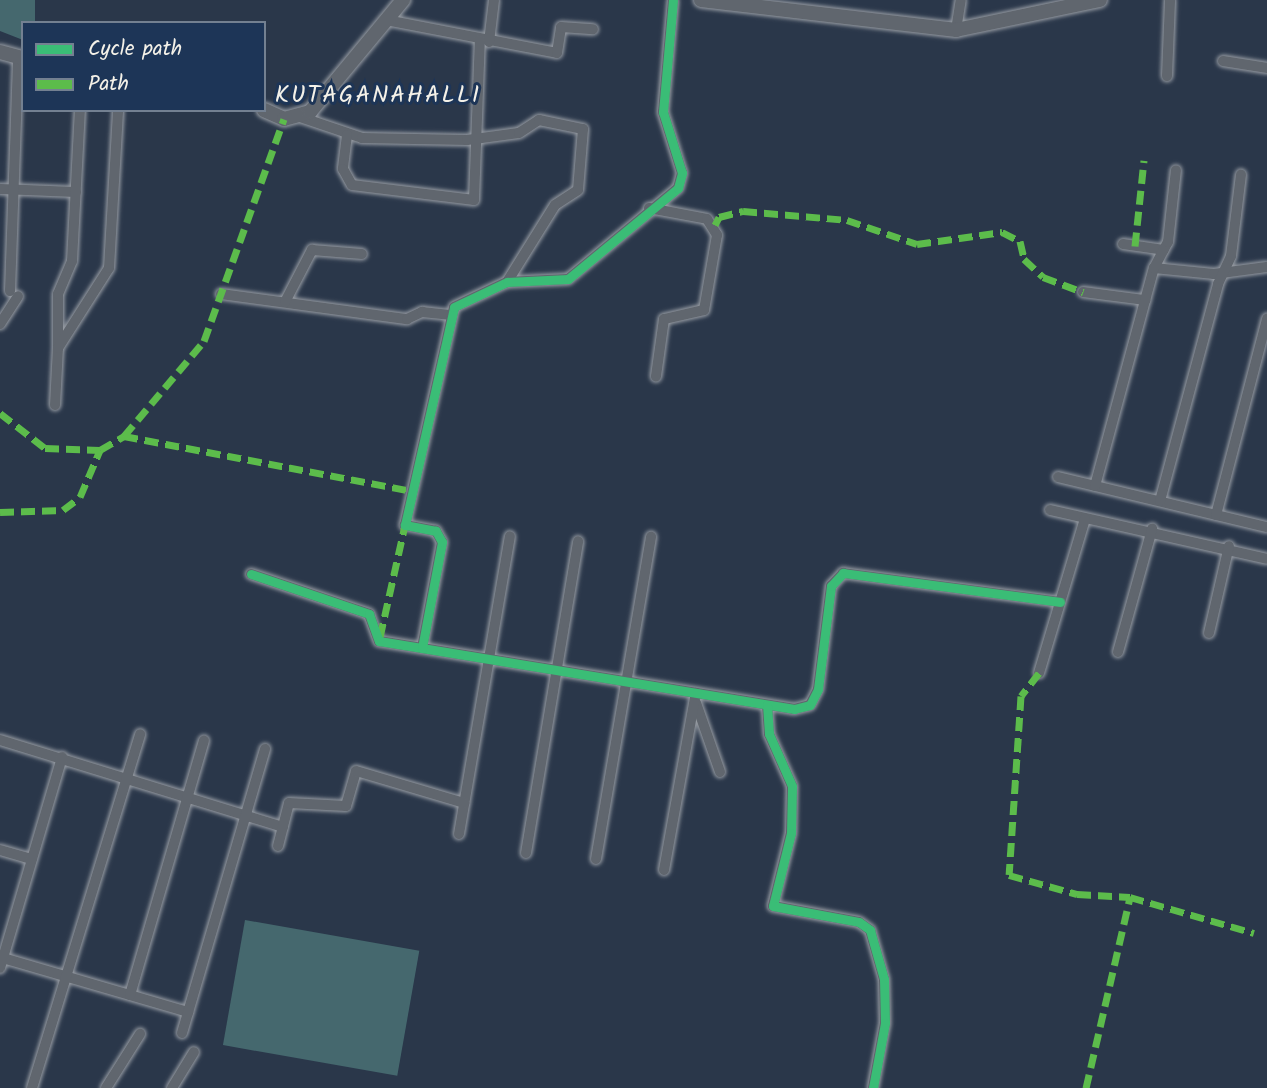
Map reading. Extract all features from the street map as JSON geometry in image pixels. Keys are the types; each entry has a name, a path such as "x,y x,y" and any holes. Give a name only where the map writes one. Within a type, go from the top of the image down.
{"street":[{"path":"300,117 403,0"},
{"path":"347,135 343,169 352,185 468,202 477,195 477,139 484,41 494,0"},
{"path":"422,648 443,541 436,531 405,525 452,315 458,301 507,282 568,279 648,208 678,188 682,173 663,112 673,0"},
{"path":"701,0 956,30 1100,0"},
{"path":"956,30 961,0"},
{"path":"1167,76 1170,0"},
{"path":"386,20 557,53 561,27 593,29"},
{"path":"0,52 20,57 13,190 14,294 0,324"},
{"path":"1223,61 1267,68"},
{"path":"266,111 284,120 300,117 347,135 477,139 519,133 538,120 586,134 578,190 555,205 507,282"},
{"path":"55,405 58,294 72,261 80,112"},
{"path":"58,348 109,268 118,112"},
{"path":"1095,486 1154,268 1164,250 1176,170"},
{"path":"1160,501 1224,271 1241,175"},
{"path":"0,189 76,192"},
{"path":"648,208 707,219 717,235 704,310 700,316 664,319 656,376"},
{"path":"1123,244 1164,250"},
{"path":"285,302 312,250 362,254"},
{"path":"1154,268 1224,271 1267,267"},
{"path":"1083,292 1145,300"},
{"path":"221,294 407,319 422,312 452,315"},
{"path":"1216,515 1267,318"},
{"path":"1058,477 1267,527"},
{"path":"1050,510 1229,546 1267,559"},
{"path":"1039,673 1085,519"},
{"path":"1118,652 1152,529"},
{"path":"459,834 510,536"},
{"path":"596,859 651,537"},
{"path":"526,853 578,541"},
{"path":"1209,633 1229,546"},
{"path":"251,574 369,614 379,641 626,682 695,697 766,705 810,705 818,689 831,586 844,573 1060,603"},
{"path":"695,697 720,772"},
{"path":"664,870 695,697"},
{"path":"766,705 769,734 792,786 791,834 773,906 859,922 870,930 884,979 885,1023 873,1088"},
{"path":"32,1088 140,734"},
{"path":"0,740 283,827"},
{"path":"130,995 204,741"},
{"path":"182,1033 265,749"},
{"path":"62,757 1,963 66,976 188,1012"},
{"path":"278,846 289,803 298,800 346,806 356,771 464,803"},
{"path":"0,850 32,859"},
{"path":"106,1088 140,1034"},
{"path":"172,1088 194,1052"}],"green space":[{"path":"0,0 35,0 35,21 21,21 21,39 0,31"},
{"path":"245,920 419,951 397,1076 223,1045"}],"marked path":[{"path":"124,436 204,341 284,119"},
{"path":"1135,246 1144,160"},
{"path":"715,225 719,217 743,211 847,220 917,244 1002,232 1020,241 1024,259 1043,277 1083,292"},
{"path":"0,413 45,448 100,450 124,436 413,491"},
{"path":"0,512 63,510 80,497 100,450"},
{"path":"380,637 405,525"},
{"path":"1039,673 1021,696 1009,875 1077,894 1130,897 1254,933"},
{"path":"1086,1088 1130,897"}],"cycle path":[{"path":"422,648 442,542 436,531 405,525 454,307 507,282 568,279 678,188 682,173 663,112 673,0"},
{"path":"251,574 369,614 379,641 794,709 810,705 818,689 831,586 843,573 1060,602"},
{"path":"767,705 769,734 792,786 791,833 773,906 859,922 870,930 884,979 885,1023 873,1088"}],"district":[{"name":"KUTAGANAHALLI","path":"378,96"}]}
